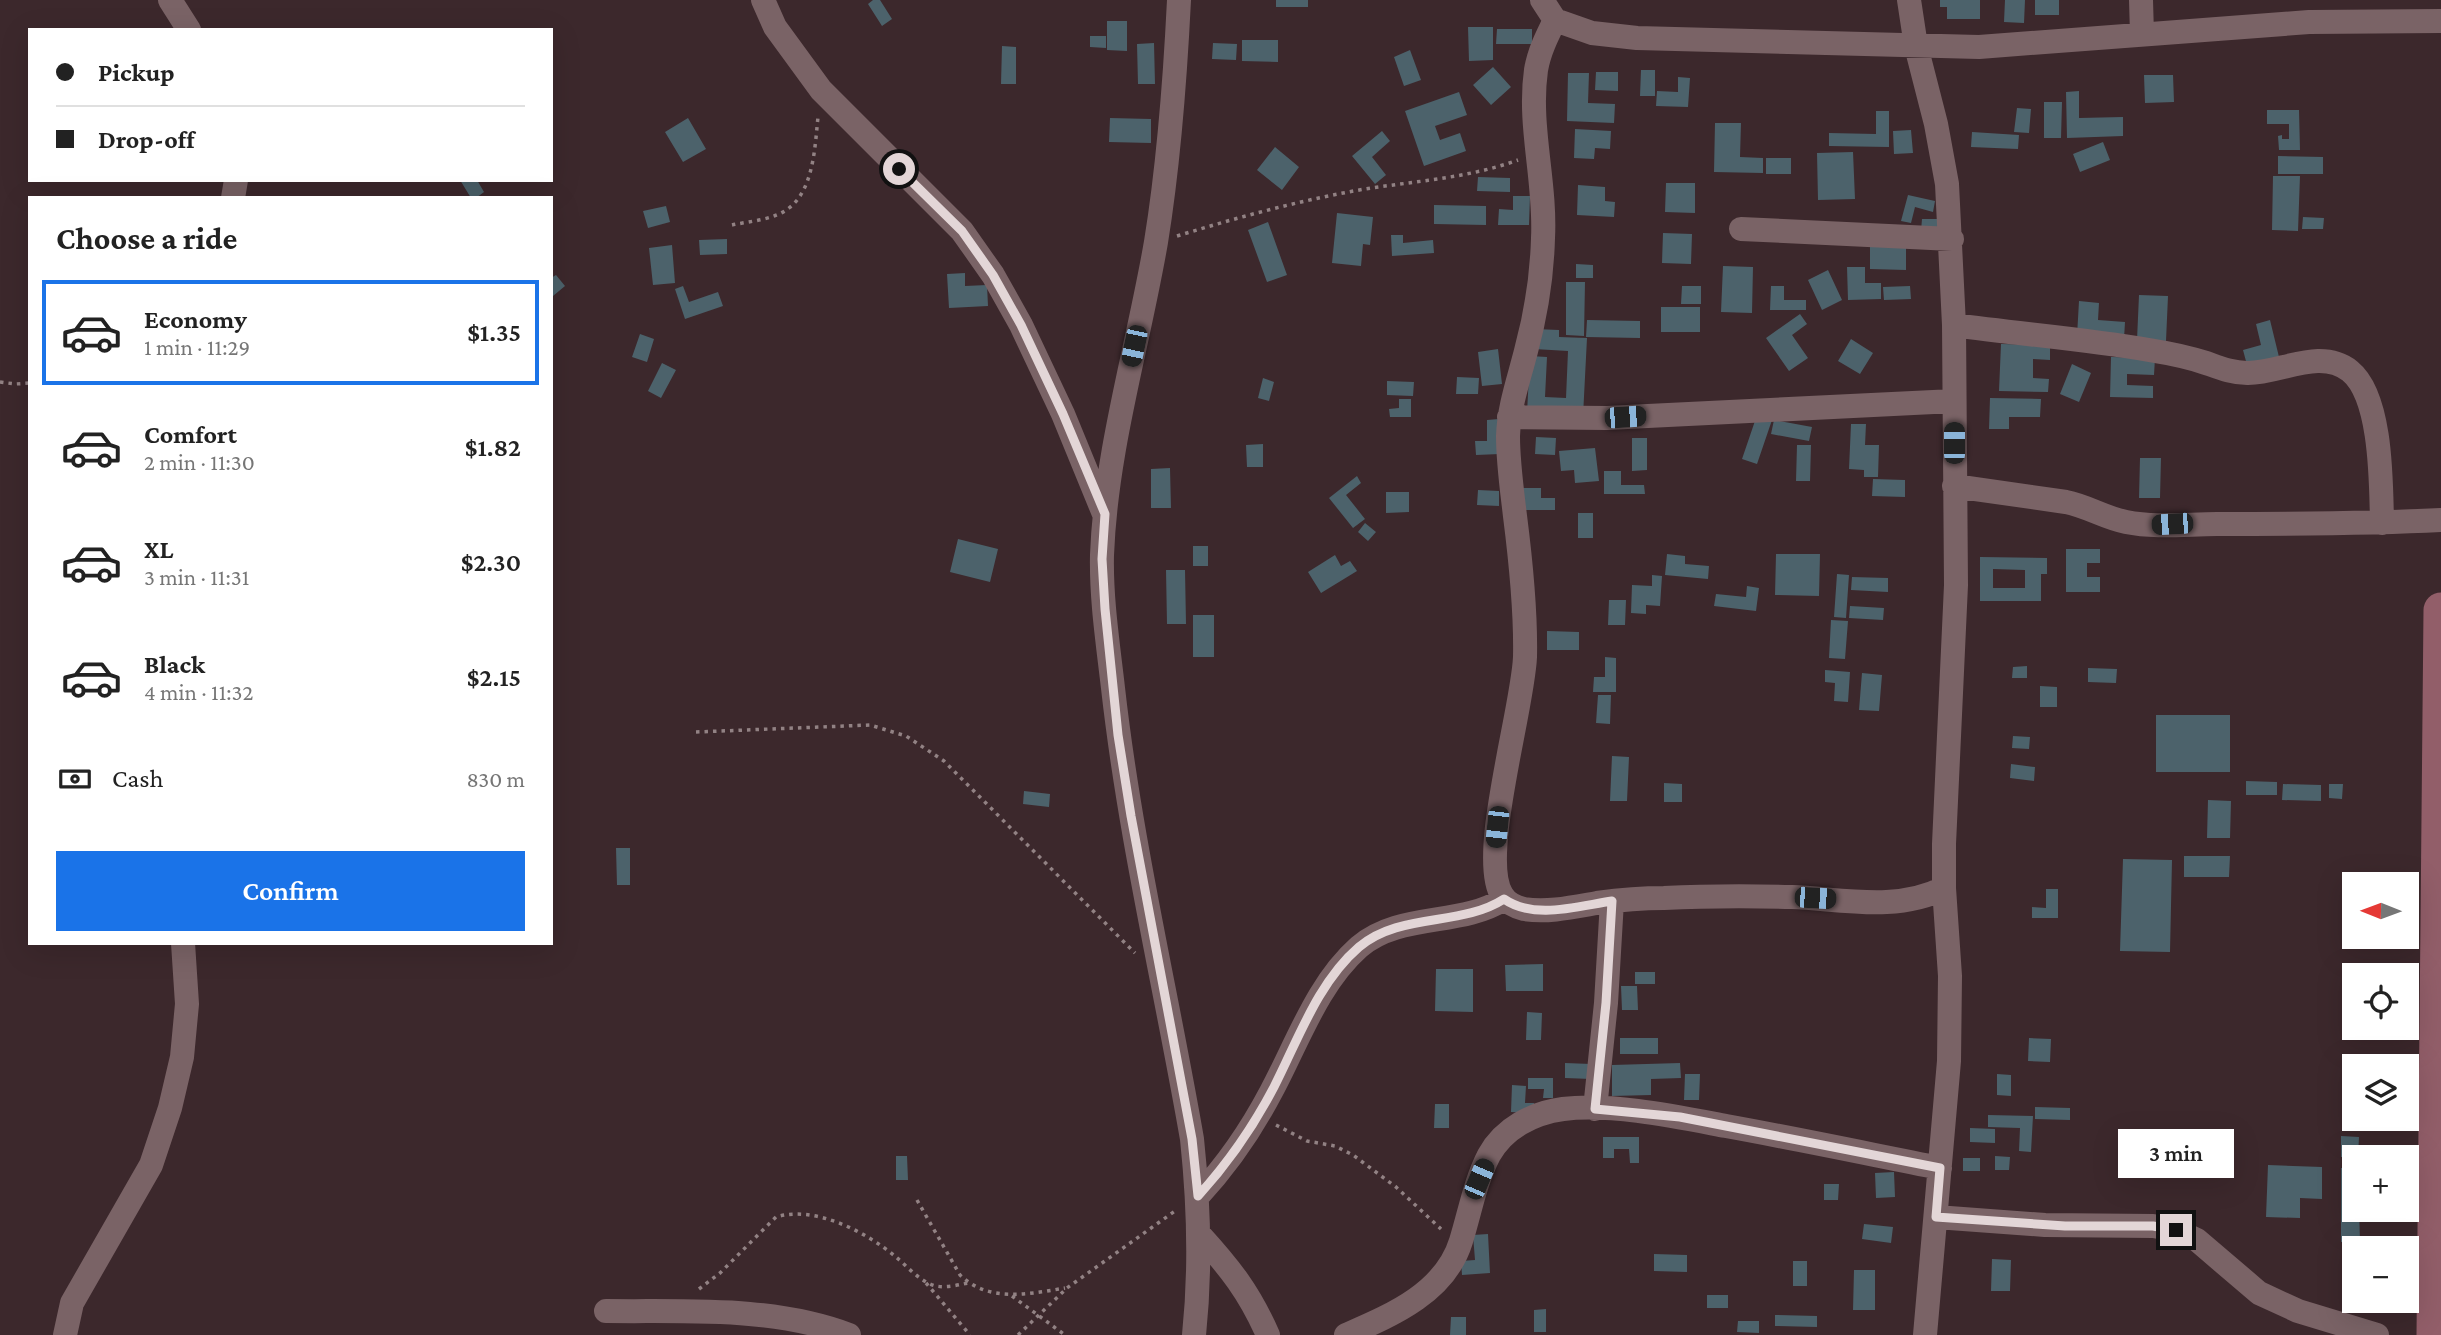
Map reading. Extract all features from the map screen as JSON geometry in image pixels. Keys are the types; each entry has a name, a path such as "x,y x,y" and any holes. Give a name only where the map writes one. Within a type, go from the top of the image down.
{"street":[{"path":"170,0 189,28"},
{"path":"763,0 775,27 821,90 962,231 993,275 1021,325 1063,414 1105,514"},
{"path":"1179,0 1167,164 1155,243 1116,432 1102,559 1118,735 1192,1139 1199,1234 1199,1288 1194,1335"},
{"path":"1909,0 1916,46 1939,136 1947,184 1952,239 1954,325 1956,585 1945,791 1944,888 1950,976 1949,1061 1925,1335"},
{"path":"2141,0 2142,34"},
{"path":"1944,888 1914,901 1894,903 1789,897 1664,898 1612,901 1552,910 1524,909 1504,899 1495,884 1493,866 1497,827 1520,703 1525,649 1521,561 1509,460 1510,417 1514,390 1527,350 1541,275 1544,233 1535,97 1536,70 1543,46 1548,10 1592,33 1637,38 1979,47 2309,22 2441,21"},
{"path":"1741,229 1952,239"},
{"path":"1954,325 2148,349 2204,362 2233,373 2258,373 2295,363 2325,362 2347,369 2361,382 2373,417 2380,462 2382,523"},
{"path":"1510,417 1607,418 1954,401"},
{"path":"1954,486 2066,502 2127,523 2155,525 2441,520"},
{"path":"2434,1335 2441,610"},
{"path":"1198,1196 1225,1164 1260,1113 1311,1013 1329,984 1360,946 1378,935 1404,925 1481,910 1504,899"},
{"path":"1595,1109 1606,1003 1612,901"},
{"path":"65,1335 72,1303 151,1165 170,1108 182,1057 187,1004 183,945"},
{"path":"1346,1335 1404,1307 1435,1285 1450,1266 1458,1250 1469,1204 1490,1155 1504,1135 1520,1123 1539,1115 1563,1109 1595,1109 1680,1117 1940,1168"},
{"path":"1936,1217 2069,1226 2153,1226 2176,1230 2197,1240 2259,1293 2298,1311 2376,1335"},
{"path":"1199,1234 1241,1283 1268,1335"},
{"path":"606,1311 717,1312 794,1319 849,1335"}],"path":[{"path":"732,225 788,210 799,199 809,175 821,90"},
{"path":"1155,243 1289,205 1366,189 1473,173 1537,152"},
{"path":"0,382 28,383"},
{"path":"696,732 870,725 906,736 944,761 1162,978"},
{"path":"1260,1113 1292,1134 1307,1141 1335,1146 1373,1169 1444,1231 1458,1250"},
{"path":"1018,1335 1067,1287 1149,1227 1198,1196"},
{"path":"917,1200 960,1276 968,1283 994,1293 1010,1295 1067,1287"},
{"path":"659,1312 693,1294 720,1273 776,1217 788,1213 822,1219 871,1238 924,1281 970,1335"},
{"path":"924,1281 937,1287 968,1283"},
{"path":"1010,1295 1065,1335"}],"building":[{"path":"873,0 880,0 892,19 882,26 868,4"},
{"path":"1276,0 1308,0 1308,7 1276,7"},
{"path":"1940,0 1980,0 1980,19 1947,19 1947,7 1940,7"},
{"path":"2005,0 2025,0 2024,23 2004,22"},
{"path":"2035,0 2059,0 2059,15 2035,15"},
{"path":"1107,21 1127,21 1127,51 1107,50"},
{"path":"1468,27 1493,27 1493,60 1469,61"},
{"path":"1497,29 1532,29 1532,44 1496,44"},
{"path":"1090,36 1106,36 1106,48 1090,47"},
{"path":"1242,40 1278,40 1278,62 1242,61"},
{"path":"1154,43 1155,84 1138,84 1137,44"},
{"path":"1213,43 1237,44 1236,60 1212,59"},
{"path":"1002,46 1016,47 1016,84 1001,84"},
{"path":"1410,50 1421,80 1404,86 1394,57"},
{"path":"1493,67 1511,87 1491,105 1473,85"},
{"path":"1641,70 1655,70 1655,96 1640,96"},
{"path":"1596,72 1618,72 1618,91 1595,90"},
{"path":"1568,73 1589,73 1588,103 1615,104 1614,123 1567,121"},
{"path":"2144,75 2173,75 2174,102 2145,103"},
{"path":"1678,77 1690,78 1688,107 1656,106 1657,91 1678,92"},
{"path":"2079,91 2079,118 2123,117 2123,136 2067,138 2066,92"},
{"path":"1459,92 1467,115 1435,126 1440,140 1460,133 1466,151 1424,166 1405,111"},
{"path":"2044,102 2062,102 2061,138 2044,138"},
{"path":"2017,108 2031,109 2029,133 2014,132"},
{"path":"2267,110 2299,110 2300,150 2279,150 2278,136 2289,139 2289,124 2267,124"},
{"path":"1876,111 1889,111 1889,147 1829,146 1829,133 1876,134"},
{"path":"688,118 706,149 683,162 665,132"},
{"path":"1110,118 1151,119 1151,143 1109,142"},
{"path":"1715,123 1741,123 1740,157 1763,158 1763,173 1714,172"},
{"path":"1575,129 1611,131 1610,149 1595,148 1594,159 1574,158"},
{"path":"1911,130 1913,153 1894,154 1893,131"},
{"path":"1382,131 1390,141 1372,157 1386,175 1375,184 1352,156"},
{"path":"1972,132 2019,135 2018,149 1971,147"},
{"path":"2103,142 2110,160 2080,172 2073,154"},
{"path":"1275,147 1299,167 1282,190 1257,170"},
{"path":"1853,152 1855,199 1818,200 1817,153"},
{"path":"2278,156 2323,157 2323,174 2278,174"},
{"path":"1766,158 1791,158 1791,174 1766,174"},
{"path":"2273,176 2300,176 2298,231 2272,230"},
{"path":"1478,177 1510,178 1510,192 1477,191"},
{"path":"461,182 478,182 484,192 479,196 470,196"},
{"path":"1666,183 1695,183 1695,213 1665,212"},
{"path":"1578,185 1605,187 1605,201 1615,202 1614,217 1577,215"},
{"path":"1908,195 1935,201 1933,212 1915,207 1911,223 1901,221"},
{"path":"1513,196 1530,196 1529,225 1498,225 1499,209 1513,210"},
{"path":"1434,205 1486,206 1486,225 1434,224"},
{"path":"666,206 670,222 648,228 643,211"},
{"path":"1337,213 1373,217 1370,245 1363,244 1361,266 1332,263"},
{"path":"2303,217 2324,218 2323,229 2302,229"},
{"path":"1922,219 1939,219 1939,231 1921,231"},
{"path":"1268,222 1287,275 1267,282 1248,230"},
{"path":"1663,233 1692,234 1691,264 1662,263"},
{"path":"1391,235 1403,235 1403,243 1433,240 1434,253 1392,256"},
{"path":"727,239 727,254 700,255 699,240"},
{"path":"672,245 675,283 653,285 649,248"},
{"path":"1870,246 1906,247 1906,270 1870,269"},
{"path":"1576,264 1593,265 1593,278 1576,278"},
{"path":"1723,266 1753,267 1752,313 1721,312"},
{"path":"1847,267 1865,267 1865,283 1881,283 1881,299 1848,300"},
{"path":"1828,270 1842,300 1822,310 1808,280"},
{"path":"965,273 965,286 987,285 988,306 949,308 947,274"},
{"path":"556,275 565,286 553,296 553,277"},
{"path":"1566,282 1585,282 1584,336 1566,335"},
{"path":"683,286 689,302 718,292 723,306 685,319 675,289"},
{"path":"1682,286 1701,286 1701,304 1681,304"},
{"path":"1771,286 1784,286 1784,300 1806,300 1806,310 1770,310"},
{"path":"1910,286 1911,299 1884,300 1883,287"},
{"path":"2139,295 2168,296 2166,341 2137,340"},
{"path":"2079,301 2099,303 2098,320 2125,322 2124,339 2077,336"},
{"path":"1661,307 1700,307 1700,332 1661,332"},
{"path":"1800,314 1807,324 1792,335 1808,358 1789,371 1766,338"},
{"path":"1587,320 1640,321 1640,338 1586,337"},
{"path":"2270,320 2279,357 2247,365 2243,350 2261,345 2256,324"},
{"path":"1535,329 1559,330 1559,337 1587,338 1583,416 1527,413 1530,356 1547,357 1545,397 1566,398 1568,351 1534,349"},
{"path":"640,334 654,339 647,362 632,357"},
{"path":"1851,339 1873,353 1860,374 1838,361"},
{"path":"2001,344 2050,345 2050,360 2033,359 2033,378 2049,379 2048,392 1999,391"},
{"path":"1498,349 1502,384 1482,386 1478,352"},
{"path":"2111,357 2155,358 2154,375 2127,374 2127,385 2153,386 2153,398 2110,397"},
{"path":"662,363 676,370 661,398 648,391"},
{"path":"2072,364 2091,373 2079,402 2060,394"},
{"path":"1457,377 1479,378 1478,394 1456,394"},
{"path":"1263,378 1274,382 1269,401 1258,398"},
{"path":"1387,381 1414,382 1413,396 1387,395"},
{"path":"1990,398 2041,399 2040,417 2009,417 2009,429 1989,429"},
{"path":"1399,399 1411,399 1411,417 1390,417 1389,409 1399,408"},
{"path":"1757,415 1772,420 1757,464 1742,459"},
{"path":"1499,419 1500,454 1476,455 1475,441 1487,441 1487,420"},
{"path":"1774,420 1812,427 1809,441 1771,434"},
{"path":"1851,424 1866,424 1865,445 1879,445 1878,477 1864,477 1864,470 1849,469"},
{"path":"1536,437 1556,438 1555,455 1535,454"},
{"path":"1632,438 1647,438 1647,470 1632,471"},
{"path":"1263,444 1263,467 1247,467 1246,445"},
{"path":"1797,445 1811,445 1810,481 1796,481"},
{"path":"1595,448 1599,481 1575,483 1574,470 1561,471 1559,451"},
{"path":"2140,458 2161,458 2160,498 2139,498"},
{"path":"1170,468 1171,508 1151,508 1151,469"},
{"path":"1604,471 1621,471 1621,485 1644,485 1645,494 1604,494"},
{"path":"1357,476 1361,483 1346,495 1365,519 1353,528 1329,498"},
{"path":"1873,479 1905,480 1905,497 1872,496"},
{"path":"1521,488 1541,488 1541,498 1555,498 1555,510 1522,510"},
{"path":"1478,490 1499,491 1499,506 1477,505"},
{"path":"1386,492 1409,492 1409,512 1386,513"},
{"path":"1578,513 1593,513 1593,538 1578,538"},
{"path":"1365,523 1376,532 1368,541 1358,532"},
{"path":"958,539 998,549 990,582 950,572"},
{"path":"1193,546 1208,546 1208,566 1193,566"},
{"path":"2066,549 2100,549 2100,563 2087,563 2087,577 2100,577 2100,592 2066,592"},
{"path":"1667,554 1685,556 1685,564 1709,566 1708,579 1665,575"},
{"path":"1776,554 1820,554 1819,596 1775,595"},
{"path":"1335,555 1341,566 1350,561 1357,571 1321,593 1308,572"},
{"path":"1980,557 2047,558 2047,574 2041,574 2041,601 1980,601","holes":["1993,569 2025,570 2025,588 1993,588"]},
{"path":"1166,570 1185,570 1186,624 1167,624"},
{"path":"1837,574 1849,575 1846,618 1834,617"},
{"path":"1652,575 1662,576 1660,606 1646,605 1646,614 1631,613 1632,585 1652,586"},
{"path":"1852,577 1888,578 1888,592 1851,590"},
{"path":"1747,586 1759,588 1756,611 1714,606 1716,594 1746,597"},
{"path":"1609,600 1626,600 1625,625 1608,625"},
{"path":"1850,606 1884,608 1883,620 1849,618"},
{"path":"1193,615 1214,615 1214,657 1193,657"},
{"path":"1831,620 1848,621 1845,659 1829,658"},
{"path":"1547,631 1579,632 1579,650 1547,650"},
{"path":"1605,657 1616,658 1616,692 1593,692 1594,677 1605,677"},
{"path":"2027,666 2027,678 2012,678 2013,667"},
{"path":"2088,668 2117,669 2116,683 2088,682"},
{"path":"1825,670 1850,672 1848,702 1834,701 1835,683 1825,682"},
{"path":"1862,673 1882,675 1879,711 1859,710"},
{"path":"2040,686 2057,687 2057,707 2040,707"},
{"path":"1598,695 1611,695 1610,724 1596,723"},
{"path":"2156,715 2230,715 2230,772 2156,772"},
{"path":"2013,736 2030,737 2029,749 2012,748"},
{"path":"1612,756 1629,757 1627,801 1610,801"},
{"path":"2011,764 2035,767 2034,781 2010,778"},
{"path":"2246,781 2277,782 2277,795 2246,795"},
{"path":"1664,783 1682,784 1682,802 1664,802"},
{"path":"2283,784 2321,785 2321,801 2282,800"},
{"path":"2329,784 2343,784 2342,799 2329,798"},
{"path":"1024,791 1050,794 1049,807 1023,804"},
{"path":"2208,800 2231,801 2230,838 2207,838"},
{"path":"616,848 630,848 630,885 617,885"},
{"path":"2184,856 2230,856 2229,877 2184,877"},
{"path":"2123,859 2172,860 2170,952 2120,951"},
{"path":"2046,889 2058,889 2058,918 2032,918 2032,907 2046,908"},
{"path":"1543,964 1543,991 1506,991 1505,965"},
{"path":"1436,969 1473,969 1473,1012 1435,1011"},
{"path":"1635,972 1655,972 1655,984 1635,984"},
{"path":"1621,986 1637,986 1638,1010 1622,1010"},
{"path":"1527,1012 1542,1013 1541,1040 1526,1040"},
{"path":"1620,1038 1658,1038 1658,1054 1620,1054"},
{"path":"2029,1038 2051,1039 2050,1062 2028,1061"},
{"path":"1565,1063 1591,1064 1591,1079 1565,1078"},
{"path":"1680,1063 1681,1078 1651,1079 1651,1095 1612,1096 1612,1065"},
{"path":"1685,1074 1700,1074 1699,1100 1684,1100"},
{"path":"1997,1074 2011,1075 2011,1096 1997,1095"},
{"path":"1528,1078 1553,1078 1553,1098 1543,1098 1544,1089 1528,1089"},
{"path":"1512,1085 1526,1086 1525,1103 1534,1103 1533,1113 1511,1112"},
{"path":"1435,1104 1449,1104 1449,1128 1434,1128"},
{"path":"2035,1107 2070,1108 2070,1120 2035,1119"},
{"path":"1988,1115 2033,1116 2031,1152 2019,1151 2020,1128 1988,1127"},
{"path":"1970,1128 1995,1129 1995,1143 1970,1142"},
{"path":"2341,1136 2359,1137 2359,1145 2342,1145 2341,1157"},
{"path":"1603,1137 1639,1137 1639,1163 1630,1163 1629,1149 1614,1149 1614,1158 1603,1158"},
{"path":"896,1156 907,1156 908,1180 896,1180"},
{"path":"1995,1156 2010,1157 2009,1170 1995,1170"},
{"path":"1963,1158 1980,1158 1980,1171 1963,1171"},
{"path":"2268,1165 2322,1167 2322,1199 2300,1198 2300,1218 2266,1217"},
{"path":"2342,1168 2342,1222 2359,1222 2360,1236 2342,1236 2341,1242"},
{"path":"1894,1172 1895,1197 1876,1198 1875,1173"},
{"path":"1824,1184 1839,1184 1838,1200 1824,1200"},
{"path":"1864,1224 1893,1227 1891,1243 1862,1239"},
{"path":"1488,1234 1490,1273 1462,1275 1461,1261 1475,1260 1473,1235"},
{"path":"1654,1254 1687,1255 1687,1272 1654,1271"},
{"path":"1992,1259 2011,1260 2010,1291 1991,1291"},
{"path":"1793,1261 1807,1261 1807,1286 1793,1286"},
{"path":"1854,1270 1875,1270 1875,1310 1853,1310"},
{"path":"1707,1295 1728,1295 1728,1308 1707,1308"},
{"path":"1546,1309 1546,1332 1534,1332 1534,1310"},
{"path":"1775,1315 1817,1316 1817,1327 1775,1326"},
{"path":"1451,1317 1466,1317 1466,1335 1450,1335"},
{"path":"1738,1321 1759,1321 1759,1333 1737,1332"}],"route":[{"path":"899,169 962,231 993,275 1021,325 1063,414 1105,514 1102,559 1118,735 1192,1139 1198,1196 1254,1124 1311,1013 1345,962 1360,946 1378,935 1404,925 1481,910 1504,899 1524,909 1552,910 1612,901 1606,1003 1595,1109 1680,1117 1940,1168 1936,1217 2065,1226 2153,1226 2176,1230"}]}
